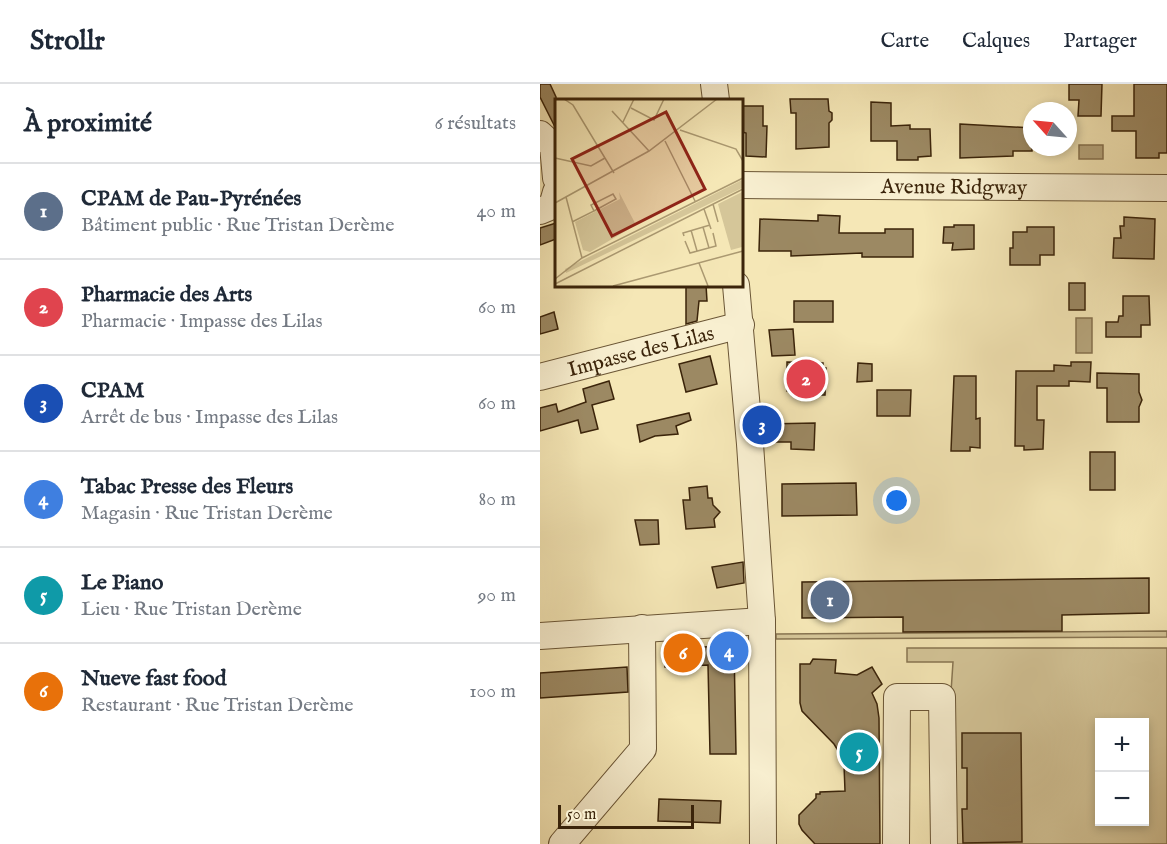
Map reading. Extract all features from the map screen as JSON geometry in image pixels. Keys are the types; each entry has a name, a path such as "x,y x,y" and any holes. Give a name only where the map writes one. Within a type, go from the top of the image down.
{"street":[{"path":"714,84 716,99"},
{"path":"540,134 553,146 555,167"},
{"name":"Avenue Ridgway","path":"742,185 1167,188"},
{"path":"540,211 552,206 555,196"},
{"path":"736,286 741,325 762,621 763,844"},
{"name":"Impasse des Lilas","path":"540,376 741,325"},
{"path":"540,636 762,621"},
{"path":"562,844 643,749 642,628"},
{"path":"896,844 897,697 942,697 944,844"}],"shaded area":[{"path":"1079,145 1103,145 1103,159 1079,159"},
{"path":"1076,318 1092,318 1092,353 1076,353"},
{"path":"1167,631 1167,637 776,639 776,634"},
{"path":"907,648 1167,648 1167,844 949,844 950,707 953,662 907,662"}],"building":[{"path":"540,84 550,84 556,97 555,127 540,97"},
{"path":"1069,84 1102,84 1101,116 1078,116 1079,100 1069,100"},
{"path":"1134,84 1167,84 1167,153 1159,153 1159,158 1136,158 1136,131 1112,131 1112,116 1134,116"},
{"path":"790,99 828,99 829,111 832,113 832,120 829,123 829,147 796,149 796,113 791,113"},
{"path":"871,102 891,103 891,126 910,125 910,129 930,129 931,156 918,157 918,160 897,160 897,141 871,141"},
{"path":"743,106 763,106 763,126 767,126 766,157 746,156 746,133 742,132"},
{"path":"960,124 1023,128 1023,151 1013,151 1013,156 960,158"},
{"path":"818,215 840,216 839,233 885,233 885,229 913,229 913,257 862,257 862,253 791,256 791,251 759,251 760,219 818,221"},
{"path":"1124,217 1155,219 1154,259 1113,258 1114,238 1121,238 1120,226 1124,226"},
{"path":"555,223 555,239 540,245 540,228"},
{"path":"954,225 974,225 974,249 952,250 953,243 943,243 944,227 954,227"},
{"path":"1027,227 1054,227 1054,255 1040,255 1040,265 1010,265 1013,232 1027,232"},
{"path":"1069,283 1085,283 1085,310 1069,310"},
{"path":"686,286 706,286 707,301 699,301 697,321 686,324"},
{"path":"1123,296 1149,296 1150,325 1141,325 1141,337 1106,337 1106,322 1118,322 1119,316 1123,316"},
{"path":"794,301 833,301 833,322 794,322"},
{"path":"554,312 558,329 540,334 540,317"},
{"path":"793,329 795,355 772,356 769,330"},
{"path":"710,356 717,384 686,392 679,364"},
{"path":"787,362 823,363 823,368 826,368 825,395 792,395 792,391 787,391"},
{"path":"1071,362 1091,362 1090,382 1069,381 1069,386 1037,386 1037,420 1044,420 1043,449 1024,450 1024,446 1015,446 1016,371 1054,371 1054,365 1071,366"},
{"path":"858,363 872,364 872,381 857,382"},
{"path":"1097,373 1139,374 1139,392 1142,400 1139,407 1139,422 1107,422 1107,388 1097,388"},
{"path":"954,376 976,376 976,419 980,418 980,448 970,447 970,451 951,451"},
{"path":"609,381 614,399 592,405 598,429 581,433 578,420 540,431 540,408 556,404 558,412 586,402 583,389"},
{"path":"877,390 911,390 910,416 877,416"},
{"path":"689,413 691,420 676,426 678,434 655,436 640,442 637,425"},
{"path":"815,423 814,450 791,449 791,442 768,442 766,424"},
{"path":"1090,452 1115,452 1115,490 1090,490"},
{"path":"856,483 857,515 782,516 782,484"},
{"path":"707,486 708,498 712,498 713,505 720,512 714,519 715,527 686,529 683,500 690,500 689,488"},
{"path":"635,520 658,520 659,544 640,545"},
{"path":"743,562 744,583 717,588 712,567"},
{"path":"1149,578 1149,613 1062,615 1062,631 903,632 903,617 802,618 802,582"},
{"path":"734,646 736,754 710,754 708,665 665,667 664,653 669,648"},
{"path":"813,659 836,660 835,673 857,675 872,667 882,684 872,693 877,704 879,718 880,844 815,844 799,824 799,815 816,798 816,794 845,791 842,757 834,744 802,711 800,703 800,664 810,664"},
{"path":"627,667 628,692 540,698 540,673"},
{"path":"962,733 1021,733 1022,842 963,843 962,809 967,809 967,768 962,768"},
{"path":"659,799 721,801 720,823 658,821"}],"place":[{"name":"Pharmacie des Arts","path":"806,379"},
{"name":"CPAM","path":"762,425"},
{"name":"CPAM de Pau-Pyrénées","path":"830,600"},
{"name":"Tabac Presse des Fleurs","path":"729,651"},
{"name":"Nueve fast food","path":"683,653"},
{"name":"Le Piano","path":"859,752"}]}
